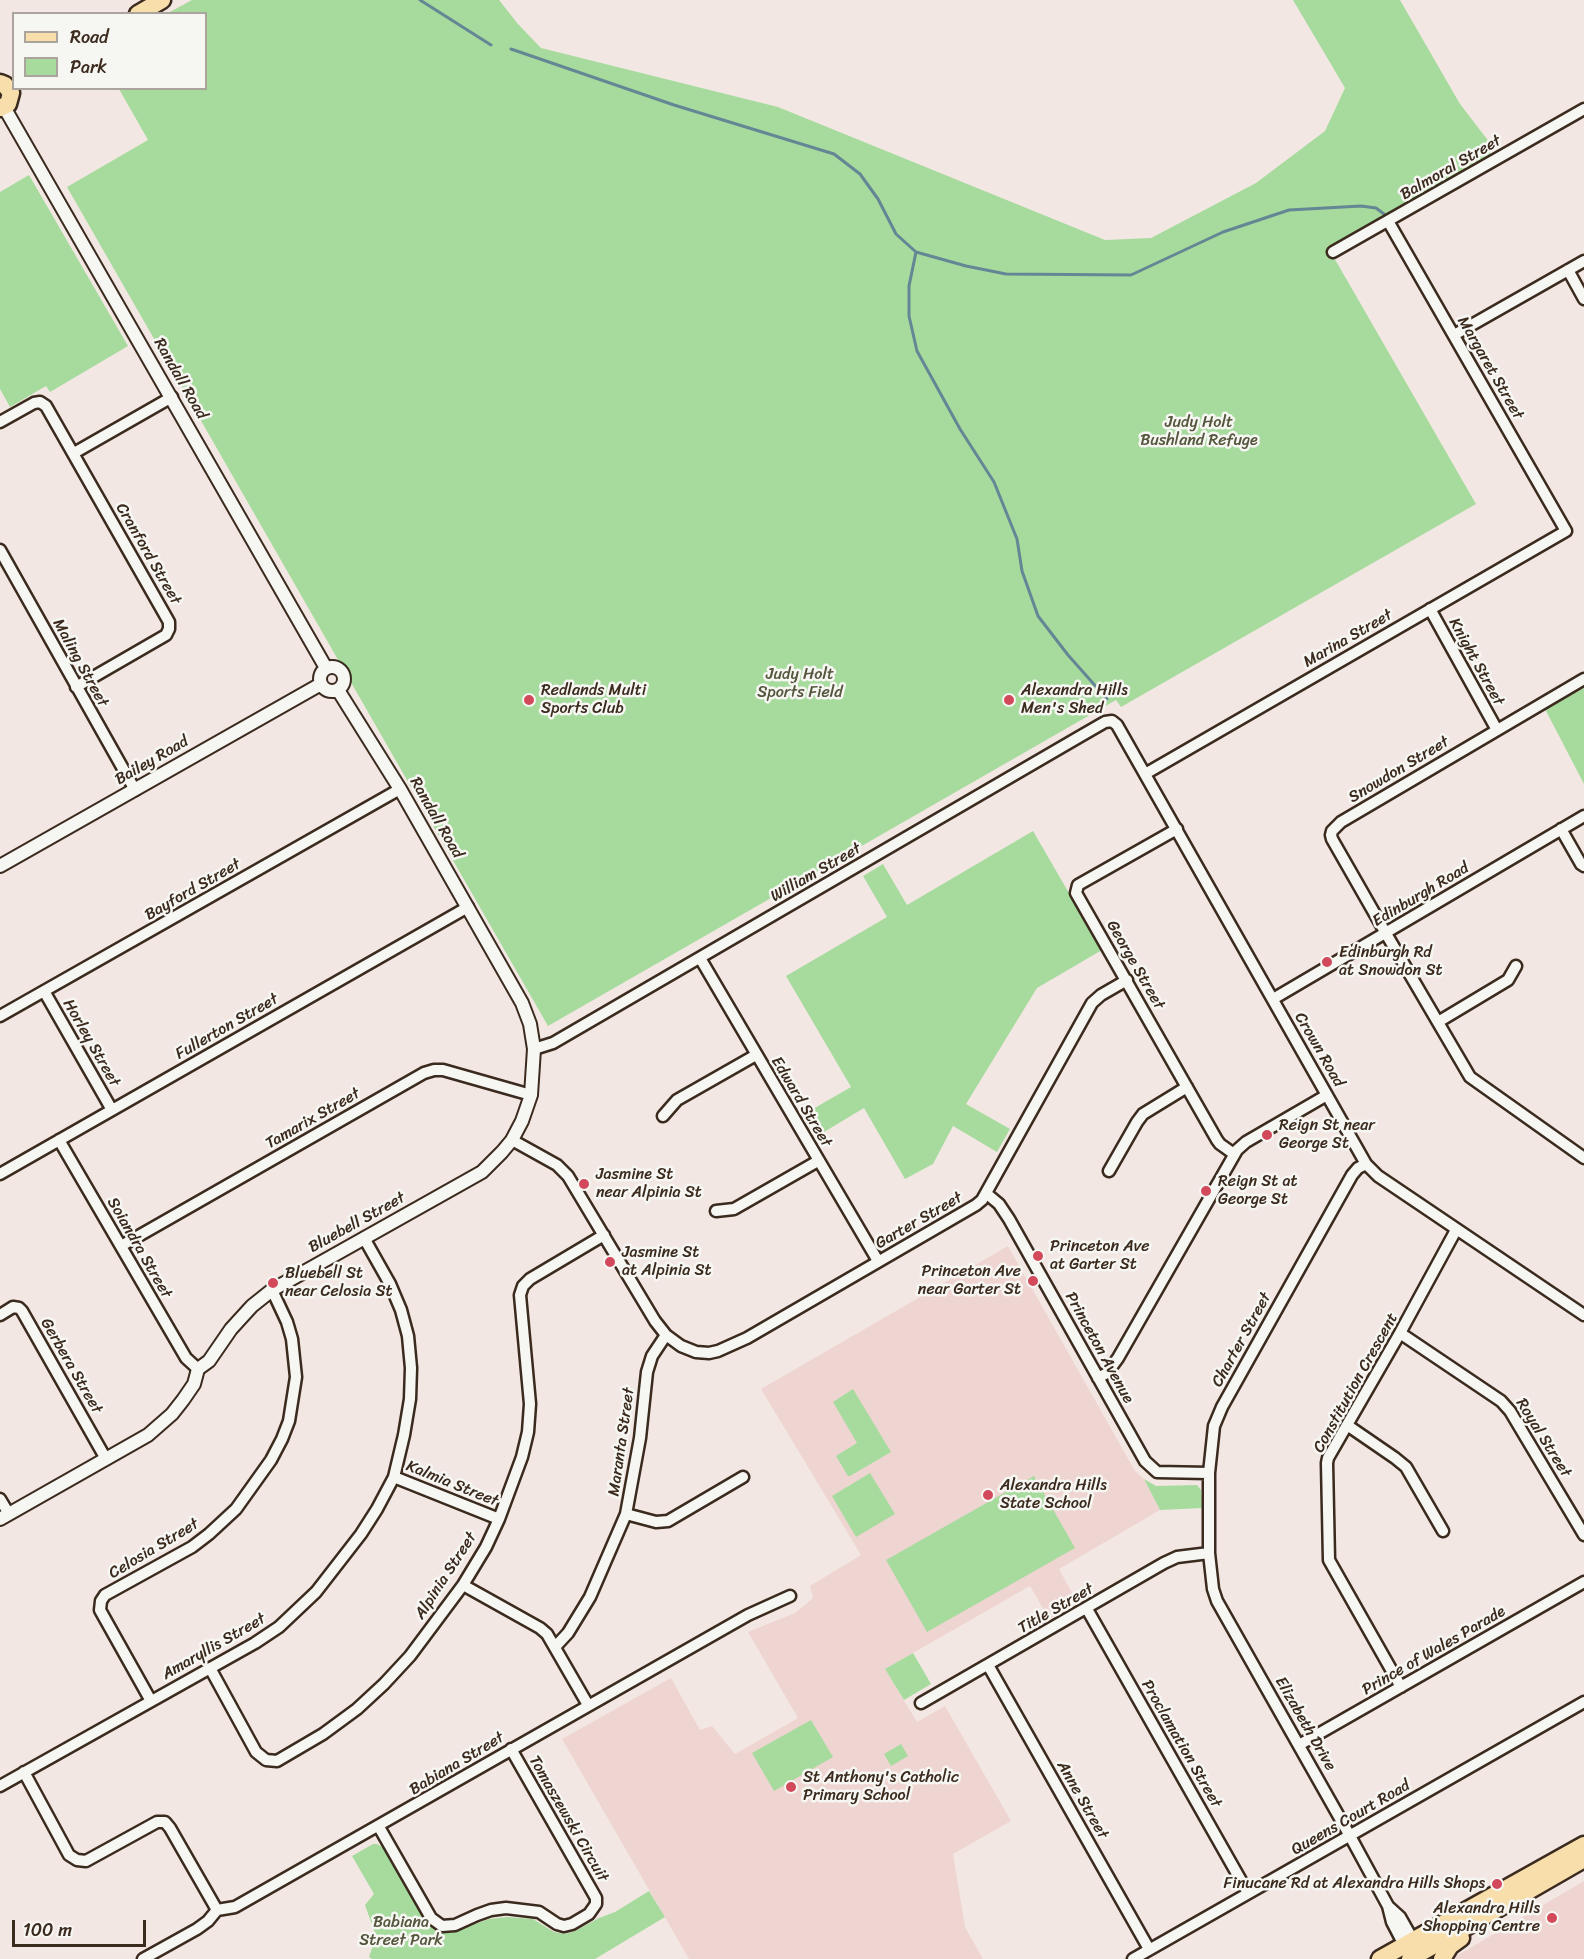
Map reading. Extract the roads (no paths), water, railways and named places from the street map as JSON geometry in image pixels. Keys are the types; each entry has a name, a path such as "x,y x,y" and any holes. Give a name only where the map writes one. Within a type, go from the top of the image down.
{"main road":[{"path":"141,12 162,0"},
{"path":"2,108 10,99 7,85"},
{"path":"1414,1953 1584,1845"},
{"path":"1380,1959 1414,1953 1478,1921 1584,1859"},
{"path":"1442,1959 1450,1946 1470,1932 1478,1921"}],"street":[{"name":"Randall Road","path":"2,108 172,398 326,668 336,667 342,671 344,683 338,690 400,789 502,966"},
{"name":"Balmoral Street","path":"1333,252 1584,109"},
{"name":"Margaret Street","path":"1388,222 1566,531"},
{"path":"1454,335 1584,261"},
{"path":"1568,270 1584,299"},
{"path":"74,453 172,398"},
{"name":"Cranford Street","path":"2,418 40,402 46,406 169,622 166,635 76,687"},
{"name":"Marina Street","path":"1145,774 1566,531"},
{"name":"Maling Street","path":"0,550 135,790"},
{"name":"Knight Street","path":"1430,609 1497,730"},
{"path":"326,668 321,674 321,684 330,691 338,690"},
{"name":"Snowdon Street","path":"1385,933 1332,839 1332,831 1341,822 1584,679"},
{"name":"Bailey Road","path":"0,866 321,684"},
{"name":"Crown Road","path":"1112,721 1118,725 1366,1164 1378,1176 1584,1315"},
{"name":"William Street","path":"534,1050 553,1042 700,958 1105,722 1112,721"},
{"name":"Bayford Street","path":"0,1016 400,789"},
{"name":"Edinburgh Road","path":"1273,999 1584,816"},
{"name":"George Street","path":"1177,829 1078,885 1076,893 1220,1144 1234,1154"},
{"path":"1561,830 1584,866"},
{"name":"Fullerton Street","path":"0,1174 468,907"},
{"path":"1385,933 1470,1077 1584,1158"},
{"name":"Edward Street","path":"700,958 878,1261"},
{"name":"Bluebell Street","path":"4,1516 148,1435 172,1414 194,1384 198,1369 209,1361 231,1329 252,1306 272,1290 472,1178 490,1165 512,1140 522,1121 531,1095 534,1050 530,1024 522,1003 502,966"},
{"path":"1438,1022 1508,980 1515,966"},
{"name":"Garter Street","path":"666,1335 681,1346 696,1352 718,1352 747,1338 976,1205 987,1194 1092,1003 1127,980"},
{"name":"Horley Street","path":"44,991 112,1110"},
{"path":"663,1116 677,1100 756,1055"},
{"name":"Tamarix Street","path":"121,1246 414,1079 434,1070 443,1070 531,1095"},
{"path":"1109,1171 1143,1114 1187,1087"},
{"path":"1098,1378 1107,1373 1118,1358 1234,1154 1246,1142 1327,1095"},
{"name":"Soiandra Street","path":"59,1140 186,1358 198,1369"},
{"path":"512,1140 562,1170 572,1182 655,1321 666,1335"},
{"path":"716,1211 734,1209 818,1161"},
{"name":"Charter Street","path":"1209,1553 1209,1473 1214,1426 1222,1407 1352,1175 1366,1164"},
{"name":"Princeton Avenue","path":"987,1194 1003,1210 1145,1461 1157,1472 1209,1473"},
{"name":"Constitution Crescent","path":"1401,1687 1329,1560 1327,1464 1328,1458 1456,1230"},
{"name":"Alpinia Street","path":"210,1668 256,1752 266,1760 277,1761 323,1734 357,1709 410,1656 463,1585 499,1520 522,1456 528,1432 530,1404 520,1295 523,1286 530,1279 604,1235"},
{"name":"Amaryllis Street","path":"0,1786 279,1627 316,1592 361,1534 394,1477 410,1399 411,1368 408,1336 401,1310 390,1284 364,1238"},
{"name":"Celosia Street","path":"152,1701 100,1610 100,1601 105,1595 192,1547 209,1534 236,1509 271,1460 289,1421 296,1377 292,1339 272,1290"},
{"name":"Gerbera Street","path":"0,1315 13,1307 22,1311 106,1459"},
{"name":"Royal Street","path":"1400,1333 1501,1401 1510,1411 1584,1535"},
{"name":"Maranta Street","path":"555,1647 568,1633 590,1597 626,1514 640,1438 647,1372 652,1356 666,1335"},
{"path":"1347,1425 1406,1467 1443,1531"},
{"name":"Kalmia Street","path":"394,1477 499,1520"},
{"path":"626,1514 656,1522 668,1521 743,1478"},
{"path":"0,1498 4,1516"},
{"name":"Title Street","path":"921,1703 1177,1557 1209,1553"},
{"name":"Elizabeth Drive","path":"1209,1553 1213,1588 1217,1601 1350,1836 1388,1906 1392,1922 1414,1953"},
{"name":"Prince of Wales Parade","path":"1299,1745 1584,1582"},
{"path":"463,1585 547,1634 588,1705"},
{"name":"Babiana Street","path":"143,1959 197,1929 217,1910 235,1907 748,1615 790,1596"},
{"name":"Proclamation Street","path":"1087,1609 1248,1893"},
{"name":"Anne Street","path":"988,1665 1149,1949"},
{"name":"Queens Court Road","path":"1133,1959 1584,1702"},
{"name":"Tomaszewski Circuit","path":"379,1827 431,1918 442,1926 455,1925 491,1910 506,1908 539,1912 558,1924 564,1926 572,1924 594,1910 596,1898 511,1749"},
{"path":"24,1773 69,1855 77,1860 86,1861 157,1822 165,1822 217,1910"}],"waterway":[{"path":"420,0 491,45"},
{"path":"511,49 674,105 834,154 860,174 878,199 896,234 916,252 1006,274 1131,275 1223,232 1289,210 1361,206 1376,208 1384,214"},
{"path":"916,252 909,286 909,316 917,351 960,429 994,482 1017,539 1022,571 1038,616 1068,655 1107,699"}],"place":[{"name":"Redlands Multi Sports Club","path":"529,700"},
{"name":"Alexandra Hills Men's Shed","path":"1009,700"},
{"name":"Edinburgh Rd at Snowdon St","path":"1327,962"},
{"name":"Reign St near George St","path":"1267,1135"},
{"name":"Jasmine St near Alpinia St","path":"584,1184"},
{"name":"Reign St at George St","path":"1206,1191"},
{"name":"Princeton Ave at Garter St","path":"1038,1256"},
{"name":"Jasmine St at Alpinia St","path":"610,1262"},
{"name":"Princeton Ave near Garter St","path":"1033,1281"},
{"name":"Bluebell St near Celosia St","path":"273,1283"},
{"name":"Alexandra Hills State School","path":"988,1495"},
{"name":"St Anthony's Catholic Primary School","path":"791,1787"},
{"name":"Finucane Rd at Alexandra Hills Shops","path":"1497,1884"},
{"name":"Alexandra Hills Shopping Centre","path":"1552,1918"}],"park label":[{"name":"Judy Holt Bushland Refuge","path":"1199,432"},
{"name":"Judy Holt Sports Field","path":"800,684"},
{"name":"Babiana Street Park","path":"401,1932"}]}
